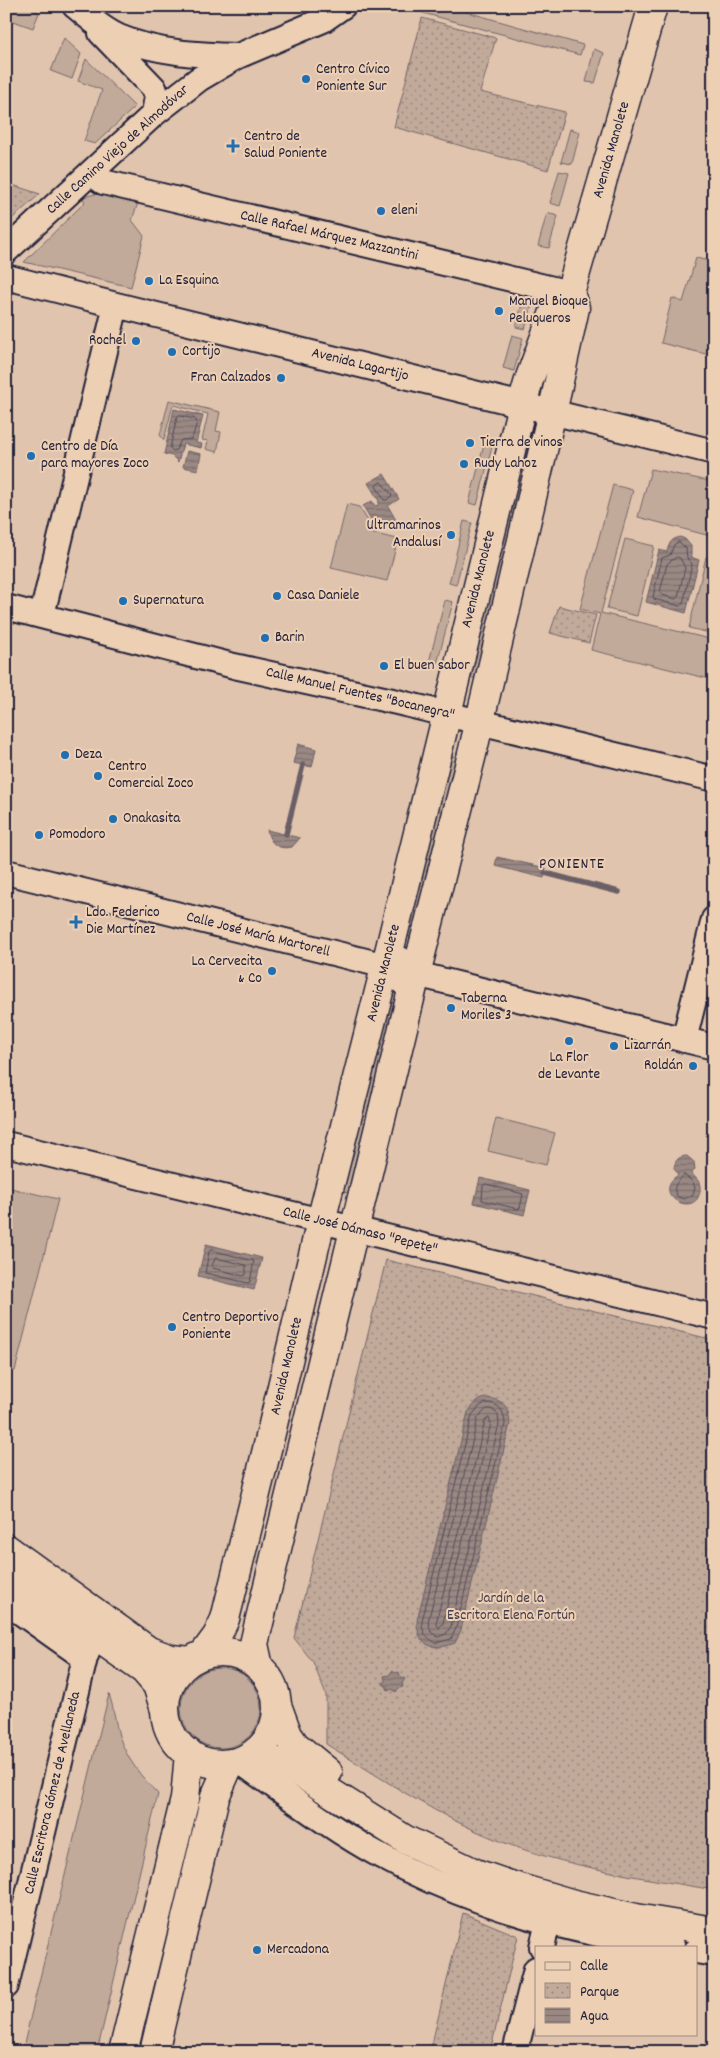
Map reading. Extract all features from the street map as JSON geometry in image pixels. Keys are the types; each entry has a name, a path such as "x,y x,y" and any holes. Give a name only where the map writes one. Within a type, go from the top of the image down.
{"main road":[{"name":"Avenida Manolete","path":"197,1658 217,1636 225,1619 522,405 529,380 557,304 570,293 653,6"},
{"name":"Avenida Manolete","path":"259,1667 254,1644 479,722 552,411 575,308 570,293"},
{"path":"6,1548 149,1651 171,1659 197,1658 218,1652 233,1653 247,1658 259,1667 272,1685 288,1735 295,1745 310,1759 382,1808 449,1843 518,1872 556,1884 632,1901 714,1915"},
{"path":"6,1572 89,1646 144,1670 157,1685 168,1727 177,1742 189,1754 201,1760 215,1763 239,1760 284,1763 406,1840 475,1872 574,1904 636,1918 714,1931"},
{"path":"165,1710 172,1682 180,1670 197,1658"},
{"path":"154,2052 215,1797 239,1760 260,1748 270,1735 275,1721 277,1705"},
{"path":"123,2052 186,1799 189,1754"}],"street":[{"path":"75,6 118,37 140,44 168,51 238,56"},
{"path":"75,6 154,88 157,96 154,114"},
{"name":"Calle Camino Viejo de Almodóvar","path":"6,251 154,114 198,79 238,56 323,20 343,6"},
{"path":"168,51 178,65 182,84 181,92"},
{"name":"Calle Rafael Márquez Mazzantini","path":"91,173 103,182 570,293"},
{"name":"Avenida Lagartijo","path":"6,276 116,306 714,452"},
{"path":"42,615 116,306"},
{"name":"Calle Manuel Fuentes \"Bocanegra\"","path":"6,606 234,666 447,714 714,779"},
{"name":"Calle José María Martorell","path":"6,872 388,957"},
{"path":"684,1040 714,919"},
{"path":"388,957 415,983 714,1047"},
{"name":"Calle José Dámaso \"Pepete\"","path":"6,1144 714,1317"},
{"path":"6,1602 89,1646"},
{"name":"Calle Escritora Gómez de Avellaneda","path":"6,1986 11,1940 89,1646"},
{"path":"239,1760 380,1856 436,1882 490,1904 548,1922 598,1934 667,1946"},
{"path":"542,1946 548,1922"},
{"path":"698,1951 714,1954"},
{"path":"515,2052 535,1973"}],"green space":[{"path":"6,6 32,6 39,13 33,28 13,21 6,40"},
{"path":"404,6 446,6 583,45 580,55 404,8"},
{"path":"422,18 496,38 480,92 565,112 548,170 394,127"},
{"path":"64,38 81,54 72,79 51,71"},
{"path":"594,49 604,53 595,83 586,82"},
{"path":"86,59 135,107 95,144 84,141 102,90 78,81"},
{"path":"570,129 580,132 572,164 561,162"},
{"path":"559,171 569,173 560,206 550,203"},
{"path":"6,183 40,194 6,224"},
{"path":"100,193 139,200 132,220 144,236 131,287 24,262 85,202 82,197"},
{"path":"547,213 558,216 549,248 538,246"},
{"path":"696,258 714,262 714,356 661,343 672,298 683,302"},
{"path":"523,300 533,302 525,329 516,327"},
{"path":"512,335 523,338 514,371 503,368"},
{"path":"169,400 220,412 216,431 221,432 217,452 206,449 208,441 202,440 208,414 173,405 164,440 160,435"},
{"path":"485,441 493,443 477,505 469,503"},
{"path":"522,445 534,448 477,679 465,676"},
{"path":"651,469 714,482 714,537 638,517"},
{"path":"613,485 633,490 601,613 714,640 714,680 591,650 600,614 580,609"},
{"path":"347,504 359,507 372,527 370,533 398,539 387,581 331,568"},
{"path":"464,521 472,523 456,585 449,583"},
{"path":"625,539 654,546 637,616 607,609"},
{"path":"706,557 714,559 714,634 689,628"},
{"path":"445,600 453,602 437,664 429,662"},
{"path":"559,606 596,615 589,643 550,633"},
{"path":"446,755 458,757 414,938 402,934"},
{"path":"386,1001 398,1004 352,1194 340,1191"},
{"path":"496,1118 555,1133 546,1165 488,1151"},
{"path":"6,1187 58,1199 15,1371 6,1369"},
{"name":"Jardín de la Escritora Elena Fortún","path":"386,1260 714,1340 714,1890 592,1868 562,1861 503,1842 436,1811 326,1744 326,1695 313,1662 294,1638"},
{"path":"221,1668 236,1671 249,1680 258,1693 261,1708 258,1723 249,1736 236,1745 221,1748 206,1745 193,1736 184,1723 181,1708 184,1693 193,1680 206,1671"},
{"path":"109,1694 119,1736 126,1752 140,1774 158,1794 97,2052 22,2052"},
{"path":"463,1913 518,1936 490,2052 430,2052"}],"water":[{"path":"174,409 203,416 196,443 202,444 201,448 183,444 178,462 172,456 164,454"},
{"path":"187,451 201,454 198,470 183,467"},
{"path":"384,474 399,499 388,506 396,520 383,528 375,526 363,506 372,501 375,506 378,505 379,501 368,483"},
{"path":"680,537 685,539 691,546 691,557 699,560 686,613 646,602 659,550 667,552 671,542"},
{"path":"298,744 316,749 312,767 293,763"},
{"path":"267,830 300,838 292,847 283,848 275,845 270,839"},
{"path":"497,857 546,868 544,878 495,866"},
{"path":"687,1156 694,1162 695,1169 691,1174 698,1181 700,1191 697,1199 691,1203 684,1204 671,1196 669,1190 670,1182 678,1175 674,1168 676,1161"},
{"path":"480,1178 530,1190 524,1215 474,1203"},
{"path":"206,1244 262,1258 254,1290 198,1276"},
{"path":"485,1398 497,1400 504,1405 507,1409 510,1424 461,1630 455,1643 447,1646 433,1647 423,1641 417,1621 468,1412 477,1401"},
{"path":"392,1671 399,1672 400,1676 405,1679 402,1683 403,1687 399,1688 396,1692 392,1689 388,1691 387,1687 383,1684 384,1676 389,1675"}],"waterway":[{"path":"286,834 303,765"},
{"path":"545,873 619,892"}],"place":[{"name":"Centro Cívico Poniente Sur","path":"306,79"},
{"name":"Centro de Salud Poniente","path":"233,146"},
{"name":"eleni","path":"381,211"},
{"name":"La Esquina","path":"149,281"},
{"name":"Manuel Bioque Peluqueros","path":"499,311"},
{"name":"Rochel","path":"136,341"},
{"name":"Cortijo","path":"172,352"},
{"name":"Fran Calzados","path":"281,378"},
{"name":"Tierra de vinos","path":"470,443"},
{"name":"Centro de Día para mayores Zoco","path":"31,456"},
{"name":"Rudy Lahoz","path":"464,464"},
{"name":"Ultramarinos Andalusí","path":"451,535"},
{"name":"Casa Daniele","path":"277,596"},
{"name":"Supernatura","path":"123,601"},
{"name":"Barin","path":"265,638"},
{"name":"El buen sabor","path":"384,666"},
{"name":"Deza","path":"65,755"},
{"name":"Centro Comercial Zoco","path":"98,776"},
{"name":"Onakasita","path":"113,819"},
{"name":"Pomodoro","path":"39,835"},
{"name":"Ldo. Federico Die Martínez","path":"76,922"},
{"name":"La Cervecita & Co","path":"272,971"},
{"name":"Taberna Moriles 3","path":"451,1008"},
{"name":"La Flor de Levante","path":"569,1041"},
{"name":"Lizarrán","path":"614,1046"},
{"name":"Roldán","path":"693,1066"},
{"name":"Centro Deportivo Poniente","path":"172,1327"},
{"name":"Mercadona","path":"257,1950"}],"district":[{"name":"PONIENTE","path":"572,864"}]}
